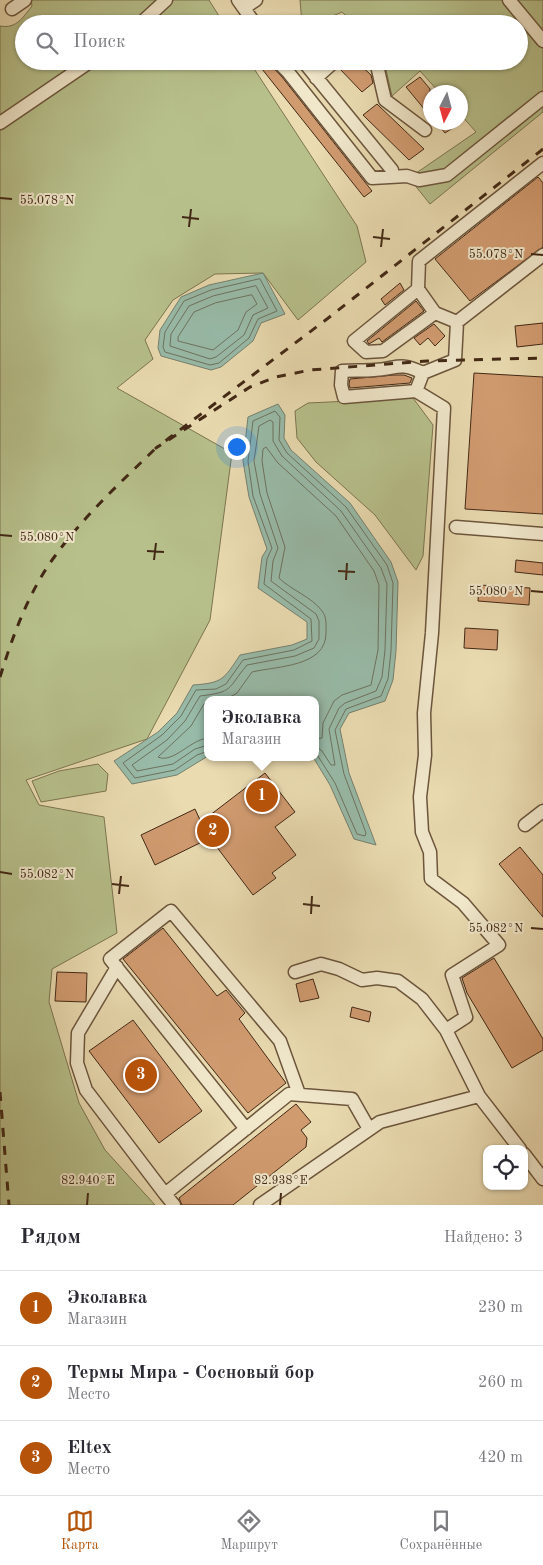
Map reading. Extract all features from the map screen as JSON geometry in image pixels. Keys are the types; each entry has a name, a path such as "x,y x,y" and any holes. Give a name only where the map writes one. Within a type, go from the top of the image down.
{"street":[{"path":"12,10 25,0"},
{"path":"150,15 166,0"},
{"path":"249,15 241,4 256,0"},
{"path":"509,0 521,15"},
{"path":"528,23 543,41"},
{"path":"0,123 78,70"},
{"path":"286,70 372,178 407,176 419,180 447,175 543,98"},
{"path":"310,70 392,170"},
{"path":"316,78 325,70"},
{"path":"378,70 385,100 423,128"},
{"path":"457,322 434,313 418,290 420,262 543,163"},
{"path":"416,390 423,373 455,360 457,322 543,254"},
{"path":"418,290 354,341 366,352 383,351 434,313"},
{"path":"423,373 410,367 390,366 376,370 342,370 344,397 416,390 444,408 432,633 424,713 425,755 420,797 422,832 430,852 431,879 463,903 499,945 452,974 466,1017 446,1030"},
{"path":"456,527 543,534"},
{"path":"525,825 543,811"},
{"path":"246,1129 110,959 171,911 280,1041 299,1094"},
{"path":"295,972 321,964 339,969 362,980 377,978 398,981 422,999 446,1030 479,1096 517,1145"},
{"path":"117,966 78,1033 77,1063 86,1090 174,1205"},
{"path":"166,1194 289,1094 352,1100 369,1129"},
{"path":"260,1205 380,1122 479,1096"},
{"path":"528,1159 543,1178"}],"green space":[{"path":"31,0 209,0 218,15 24,15 32,6"},
{"path":"300,0 543,0 543,112 430,204 409,178 476,132 468,123 468,85 433,85 420,71 392,96 386,70 528,70 528,15 345,15 342,12 335,15 301,15"},
{"path":"15,24 15,70 255,70 357,226 366,262 298,320 263,273 215,274 173,300 145,340 153,359 117,388 232,453 210,620 147,739 26,780 39,805 104,817 117,933 52,969 49,1002 79,1103 105,1150 155,1205 0,1205 0,26"},
{"path":"413,398 433,425 423,556 416,570 375,515 316,462 297,438 295,411 308,403"},
{"path":"98,764 108,774 106,791 41,802 32,781 59,771"}],"water":[{"path":"263,273 285,314 261,323 253,341 221,367 211,370 161,356 158,348 160,330 181,297 209,285"},
{"path":"278,404 285,415 284,438 291,450 350,503 391,562 398,582 396,651 393,680 385,701 349,713 340,729 349,773 376,845 354,839 330,785 315,761 319,761 319,696 204,696 204,758 177,775 132,784 114,761 158,732 177,713 193,685 211,683 222,678 240,655 292,645 307,639 307,622 258,588 262,557 267,549 249,497 243,461 248,417"}],"building":[{"path":"263,70 276,70 282,77 372,191 364,197"},
{"path":"341,70 366,70 371,75 373,83 362,92"},
{"path":"420,77 427,85 423,85 423,108 406,87"},
{"path":"377,104 424,149 409,160 363,115"},
{"path":"538,177 543,183 543,247 470,301 435,259"},
{"path":"400,283 404,290 385,305 381,299"},
{"path":"416,301 424,311 382,342 379,338 369,344 367,341"},
{"path":"543,323 543,344 517,347 515,326"},
{"path":"434,324 445,336 435,346 428,338 420,345 414,338"},
{"path":"474,373 543,377 543,514 465,509"},
{"path":"404,375 412,378 410,383 350,388 349,384 350,379"},
{"path":"516,560 543,563 543,575 515,572"},
{"path":"479,585 530,588 529,605 478,601"},
{"path":"465,628 498,630 497,650 464,648"},
{"path":"265,773 295,812 275,827 296,855 272,873 276,878 253,895 210,838 155,865 141,835 195,809 201,822"},
{"path":"520,847 543,875 543,917 499,864"},
{"path":"163,928 217,996 226,990 245,1013 239,1019 286,1083 248,1113 123,959"},
{"path":"494,958 543,1039 543,1050 512,1068 467,993 462,978"},
{"path":"57,972 87,973 86,1002 55,1001"},
{"path":"313,979 319,998 300,1002 296,984"},
{"path":"352,1007 371,1012 369,1022 350,1017"},
{"path":"133,1020 202,1111 159,1143 89,1051"},
{"path":"296,1104 311,1122 301,1130 307,1138 306,1147 233,1205 182,1205 179,1198"}],"railway":[{"path":"543,149 327,319 156,448 250,387 276,377 310,370 427,361 543,358"},
{"path":"0,677 10,645 23,614 37,584 55,556 90,513 156,448"},
{"path":"0,1092 9,1205"}],"place":[{"name":"Эколавка","path":"262,796"},
{"name":"Термы Мира - Сосновый бор","path":"213,831"},
{"name":"Eltex","path":"141,1075"}]}
